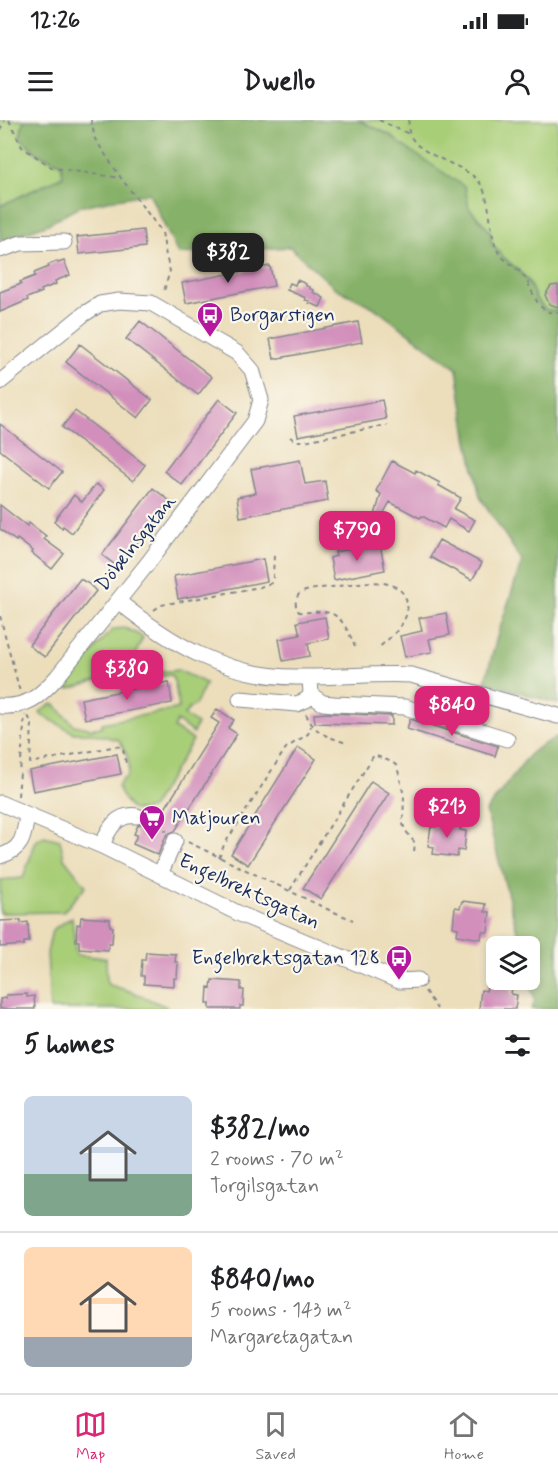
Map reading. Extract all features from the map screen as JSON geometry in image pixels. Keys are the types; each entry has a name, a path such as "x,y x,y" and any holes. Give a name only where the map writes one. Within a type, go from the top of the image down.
{"street":[{"path":"0,250 21,243 64,242"},
{"path":"0,382 84,314 100,304 119,301 151,303 158,307"},
{"name":"Döbelnsgatan","path":"0,706 26,710 45,691 118,601 255,421 261,400 252,370 237,353 158,307"},
{"path":"118,601 177,644 212,661 233,668 294,677 411,675 558,717"},
{"path":"306,699 310,677"},
{"path":"240,699 297,704 306,699 334,704 405,707 507,739"},
{"name":"Engelbrektsgatan","path":"0,803 102,846 242,915 399,981 418,980"},
{"path":"0,856 11,853 20,845 25,834 27,815"},
{"path":"102,846 109,830 118,820 123,816 137,816"},
{"path":"160,874 177,838"}],"path":[{"path":"0,130 7,120 22,147 53,168 121,178"},
{"path":"91,120 94,139 162,232 170,271 158,307"},
{"path":"379,120 411,135"},
{"path":"409,120 411,135 419,147 431,155 468,171 480,183 496,249 508,264 522,273 537,302 544,310 558,312"},
{"path":"290,437 296,441 304,441 387,425"},
{"path":"146,623 151,613 161,605 271,583 274,555"},
{"path":"355,647 350,634 334,614 299,612 296,608 296,597 300,592 362,582 388,584 398,589 407,603 404,621 399,629 377,649"},
{"path":"0,616 26,710 32,723 30,763 100,747 123,749 126,763"},
{"path":"219,858 224,845 286,748 308,734 311,726 306,699"},
{"path":"17,799 26,710"},
{"path":"311,726 326,736 346,743"},
{"path":"290,890 374,755 397,766 404,796 403,824 415,843 414,852"},
{"path":"137,816 177,838 353,920"},
{"path":"418,980 437,1009"}],"green space":[{"path":"0,120 24,120 20,137 38,154 62,163 63,176 0,206"},
{"path":"24,120 358,120 390,135 465,187 469,208 490,231 492,244 529,283 536,299 546,310 558,311 558,704 485,682 522,561 480,497 467,436 457,369 373,307 335,288 290,247 178,254 149,193 81,206 46,225 0,241 0,206 63,176 61,163 38,154 20,137"},
{"path":"358,120 558,120 558,311 546,311 536,299 529,282 492,244 490,231 469,208 390,135"},
{"path":"125,628 143,637 134,657 154,669 178,670 206,683 196,704 184,715 197,724 193,733 177,721 174,728 193,740 152,807 142,810 131,809 120,794 118,787 127,777 129,767 128,758 119,740 90,733 74,733 40,712 52,704 55,705 74,725 89,729 102,727 102,723 179,707 171,675 129,683 103,679 70,689 65,688 104,638 114,629"},
{"path":"558,736 558,1009 531,1009 535,1002 532,990 540,990 540,936 518,936 486,811 529,755"},
{"path":"44,836 60,840 64,858 86,886 63,912 0,913 0,880 23,878 36,841"},
{"path":"72,917 76,955 106,958 107,984 132,992 167,1007 166,1009 50,1009 47,953 52,930"}],"building":[{"path":"143,230 145,247 79,254 77,237"},
{"path":"57,261 58,263 64,261 70,275 55,281 56,284 27,298 28,300 0,312 0,292 21,284 20,282 35,276 34,273"},
{"path":"270,266 274,286 186,303 182,283"},
{"path":"297,280 324,298 320,307 287,290 290,283 295,285"},
{"path":"558,285 558,307 549,304 545,295 551,286"},
{"path":"140,321 212,377 198,395 126,339"},
{"path":"358,322 362,342 274,359 270,339"},
{"path":"80,344 152,400 138,418 66,362"},
{"path":"219,399 237,413 182,485 164,471"},
{"path":"382,400 386,419 298,436 294,416"},
{"path":"75,411 145,465 133,481 62,427"},
{"path":"0,424 62,472 49,488 0,450"},
{"path":"300,460 305,484 325,481 328,501 240,517 237,497 256,493 251,469"},
{"path":"392,461 415,473 416,470 461,498 454,509 475,520 469,531 449,519 444,528 390,502 374,530 371,529 381,494 376,491"},
{"path":"96,484 104,490 72,533 54,521 74,495 82,502"},
{"path":"153,488 170,501 118,567 102,555"},
{"path":"0,505 27,526 29,523 46,536 44,539 64,554 52,569 32,553 33,551 0,529"},
{"path":"439,540 482,563 472,580 430,557"},
{"path":"380,544 385,570 334,580 330,558 336,556 335,552"},
{"path":"263,559 267,581 178,599 174,576"},
{"path":"80,579 96,591 45,657 29,645"},
{"path":"446,613 450,635 429,639 432,652 405,657 400,636 422,631 419,618"},
{"path":"325,617 329,639 308,643 310,656 283,661 279,639 300,635 297,622"},
{"path":"169,682 172,703 85,719 81,699"},
{"path":"217,709 234,720 228,728 237,734 175,831 166,836 158,855 133,844 138,825 142,824 152,829 219,723 211,718"},
{"path":"314,714 392,716 392,725 315,723"},
{"path":"410,719 498,746 495,756 407,729"},
{"path":"298,747 316,759 248,865 231,854"},
{"path":"117,754 121,774 33,791 29,771"},
{"path":"371,781 389,793 321,899 303,888"},
{"path":"437,820 461,823 460,830 466,831 464,851 458,850 457,857 433,854 434,847 428,846 431,827 436,827"},
{"path":"462,901 486,904 485,912 490,912 488,932 482,932 481,939 457,935 458,928 453,927 455,907 460,908"},
{"path":"81,917 110,919 110,926 113,927 112,943 109,943 108,950 79,948 79,941 76,941 77,924 80,925"},
{"path":"21,920 21,923 28,922 29,942 24,942 24,945 0,947 0,921"},
{"path":"146,952 176,954 177,978 174,978 174,986 144,984 144,976 141,976 142,960 145,960"},
{"path":"212,980 241,982 241,990 244,990 243,1006 240,1006 240,1009 210,1009 210,1004 207,1004 208,987 211,988"},
{"path":"481,990 512,990 511,994 517,995 515,1009 479,1009"},
{"path":"27,994 27,997 34,996 35,1009 0,1009 0,999 6,998 6,995"}],"place":[{"name":"Borgarstigen","path":"210,338"},
{"name":"Matjouren","path":"152,841"},
{"name":"Engelbrektsgatan 128","path":"399,981"}]}
